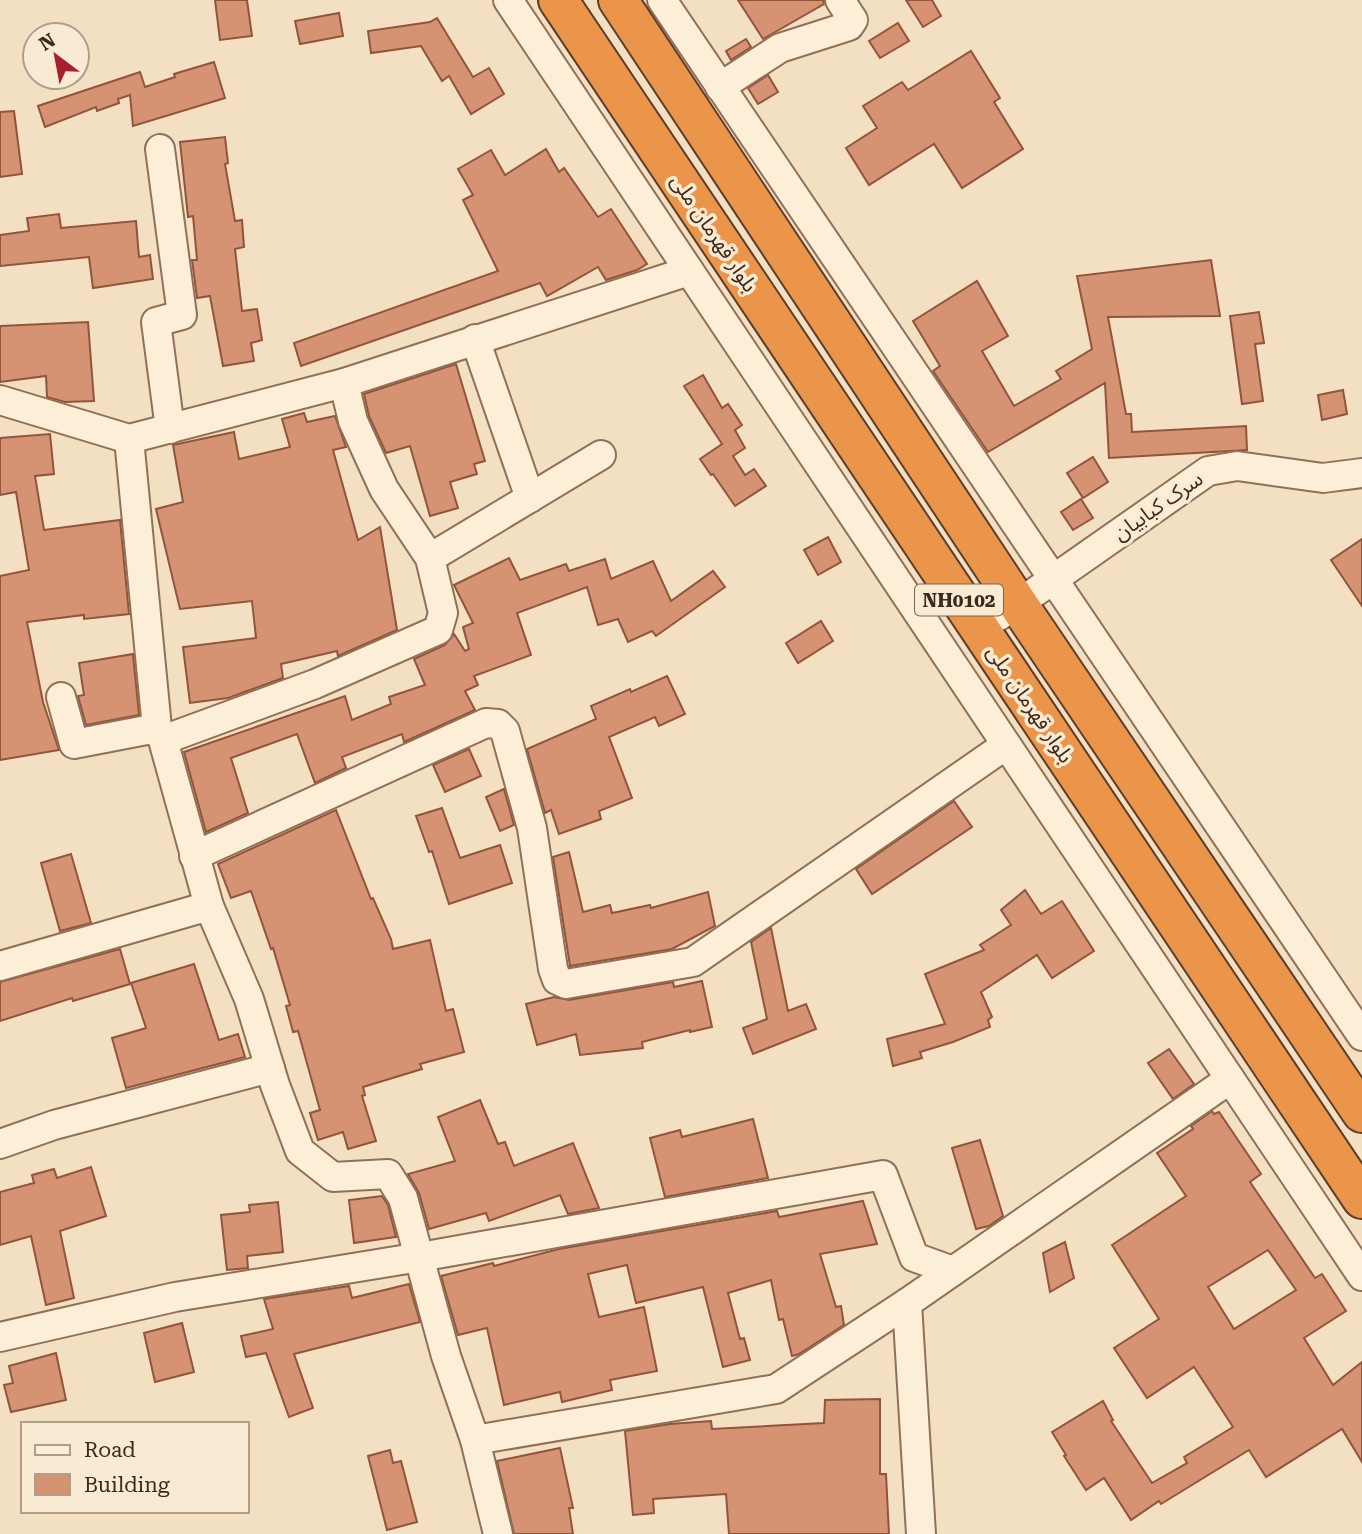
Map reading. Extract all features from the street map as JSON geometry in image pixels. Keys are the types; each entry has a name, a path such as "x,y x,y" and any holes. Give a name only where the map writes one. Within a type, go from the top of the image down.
{"highway":[{"name":"بلوار قهرمان ملی","path":"558,0 1362,1199"},
{"name":"NH0102","path":"618,0 1018,604 1362,1113"}],"street":[{"path":"508,0 1362,1276"},
{"path":"662,0 1362,1036"},
{"path":"720,87 780,48 849,26 853,20 848,3"},
{"path":"160,149 182,315 156,322 170,429"},
{"path":"0,400 129,439 344,383 689,271"},
{"path":"475,339 530,498"},
{"path":"61,697 74,744 160,734 315,684 438,630 443,613 430,558 384,489 353,421 344,383"},
{"path":"129,439 160,734 209,906 249,999 300,1151 333,1178 388,1174 403,1198 446,1356 475,1440 498,1534"},
{"path":"430,558 601,455"},
{"name":"سرک کبابیان","path":"979,628 1018,604 1208,471 1237,466 1323,478 1362,473"},
{"path":"194,856 486,723 498,724 505,731 532,828 553,969 557,980 566,984 693,962 1006,745"},
{"path":"0,966 209,906"},
{"path":"0,1144 54,1125 270,1068"},
{"path":"475,1440 776,1389 907,1303 1230,1079"},
{"path":"0,1337 175,1297 421,1257 883,1175 914,1258 953,1271"},
{"path":"907,1303 922,1534"}],"building":[{"path":"215,0 247,0 252,36 220,40"},
{"path":"738,0 823,0 824,4 763,39"},
{"path":"906,0 932,0 941,16 923,27"},
{"path":"339,13 343,36 300,44 295,21"},
{"path":"437,18 473,77 489,68 504,94 471,114 449,76 442,81 421,46 371,53 368,31 430,22"},
{"path":"898,23 909,41 880,58 869,41"},
{"path":"746,39 751,47 731,60 726,51"},
{"path":"971,51 1000,98 994,102 1023,149 962,188 934,144 869,185 846,148 877,128 863,106 902,82 908,90"},
{"path":"214,62 225,98 133,126 130,95 118,99 119,103 97,111 96,107 45,127 38,106 83,91 91,91 91,88 140,72 145,87 175,77 174,74"},
{"path":"768,75 778,92 758,104 748,88"},
{"path":"14,111 22,174 0,177 0,112"},
{"path":"225,137 228,163 225,164 235,221 242,220 244,247 235,249 242,311 257,309 262,340 251,343 254,361 223,366 210,296 197,298 192,260 197,260 193,216 188,217 180,142"},
{"path":"546,149 559,172 564,168 598,217 611,209 647,264 606,280 598,267 547,296 540,283 301,366 294,343 498,271 463,200 473,195 458,169 491,150 505,175"},
{"path":"59,214 61,228 136,221 139,257 150,255 153,279 93,288 89,257 0,266 0,235 29,231 27,218"},
{"path":"1211,260 1220,316 1108,317 1126,414 1131,414 1132,432 1246,426 1247,450 1109,458 1105,383 988,452 933,371 940,366 913,321 977,281 1008,336 982,351 1014,406 1061,379 1056,371 1092,349 1077,276"},
{"path":"1259,312 1264,343 1255,344 1263,401 1242,404 1230,316"},
{"path":"88,322 94,401 65,402 47,397 46,376 0,382 0,326"},
{"path":"456,364 485,461 474,464 477,474 450,482 458,508 430,516 410,446 386,453 369,416 364,394"},
{"path":"703,375 722,408 728,404 742,425 735,430 745,448 733,456 745,475 754,469 766,486 735,506 700,459 722,444 684,386"},
{"path":"1343,390 1347,414 1322,420 1318,395"},
{"path":"304,413 307,422 335,416 346,447 333,450 358,540 380,527 397,630 338,656 337,651 281,664 283,678 228,698 190,703 183,647 256,638 252,601 180,609 156,509 183,502 173,445 234,432 239,459 290,447 282,419"},
{"path":"50,434 54,474 35,476 44,530 120,520 129,614 84,619 84,615 27,622 43,702 59,750 0,760 0,576 29,570 16,492 0,495 0,438"},
{"path":"1093,457 1108,482 1083,498 1067,473"},
{"path":"1081,499 1093,518 1073,530 1061,512"},
{"path":"828,537 841,562 818,575 804,550"},
{"path":"1362,539 1362,606 1331,560"},
{"path":"509,558 520,580 566,564 569,571 605,559 611,579 653,561 671,601 713,571 725,587 656,636 652,631 628,642 618,619 598,625 587,587 517,613 531,655 474,676 478,685 465,691 475,710 404,742 402,734 342,757 346,768 315,783 297,734 231,758 248,813 206,832 184,752 345,696 352,720 391,704 389,697 425,685 414,659 445,645 454,634 465,651 469,649 463,627 473,623 454,585"},
{"path":"821,621 833,641 798,663 786,643"},
{"path":"133,654 139,715 86,725 78,696 84,695 79,663"},
{"path":"667,676 685,714 659,726 655,717 609,737 632,798 599,811 601,819 559,834 551,810 545,813 527,749 596,719 591,706"},
{"path":"469,749 481,776 445,792 433,765"},
{"path":"504,789 514,825 500,831 486,797"},
{"path":"954,801 972,827 872,894 856,869"},
{"path":"442,808 460,858 500,845 512,883 449,904 432,851 429,852 416,816"},
{"path":"336,810 393,949 430,940 446,1011 453,1009 464,1052 420,1064 422,1069 363,1087 365,1095 362,1096 376,1141 348,1149 343,1132 318,1140 310,1113 320,1110 298,1031 293,1032 286,1006 290,1005 273,948 271,949 251,891 231,898 218,864"},
{"path":"569,852 583,912 610,905 612,913 650,905 651,908 708,892 715,926 672,949 570,966 553,857"},
{"path":"71,854 91,923 60,931 41,863"},
{"path":"1025,890 1041,914 1062,901 1094,951 1052,978 1037,955 981,992 992,1017 988,1020 990,1027 920,1052 922,1058 893,1066 887,1039 945,1024 925,974 984,950 980,945 1011,925 1001,910"},
{"path":"771,928 788,1011 806,1004 816,1029 753,1054 743,1028 767,1019 751,942"},
{"path":"120,949 130,984 73,1001 72,998 0,1021 0,982"},
{"path":"194,964 219,1040 238,1034 245,1057 126,1088 112,1038 146,1028 131,983"},
{"path":"702,981 712,1027 642,1042 643,1048 580,1055 576,1034 537,1045 526,1004 554,997 569,1000 673,982 674,987"},
{"path":"1169,1049 1194,1084 1173,1099 1148,1063"},
{"path":"480,1100 498,1144 505,1142 514,1166 573,1143 599,1208 568,1214 560,1195 489,1221 486,1213 429,1229 419,1193 408,1174 455,1161 438,1117"},
{"path":"1212,1111 1214,1114 1219,1112 1261,1174 1250,1182 1315,1278 1322,1274 1346,1311 1304,1338 1333,1385 1362,1362 1362,1462 1342,1429 1266,1477 1249,1450 1131,1520 1104,1478 1086,1490 1052,1432 1103,1401 1113,1420 1111,1421 1152,1483 1187,1463 1184,1457 1233,1427 1194,1367 1147,1398 1114,1348 1159,1319 1112,1245 1186,1196 1157,1153 1193,1129 1191,1126","holes":["1268,1250 1296,1290 1234,1329 1208,1287"]},
{"path":"753,1119 768,1178 665,1197 650,1138 680,1130 682,1137"},
{"path":"980,1140 1003,1216 989,1226 976,1229 952,1148"},
{"path":"91,1167 106,1216 60,1231 74,1298 46,1305 31,1236 0,1245 0,1192 34,1183 32,1175 54,1169 57,1178"},
{"path":"382,1196 388,1205 396,1237 354,1243 349,1200"},
{"path":"863,1201 877,1244 820,1254 836,1307 841,1306 844,1325 792,1356 783,1319 779,1320 771,1280 728,1293 740,1339 744,1338 750,1360 723,1367 703,1287 636,1303 627,1265 588,1274 599,1317 644,1307 657,1371 610,1380 612,1390 562,1402 560,1392 504,1405 487,1328 458,1335 441,1276 559,1249 777,1211 779,1217"},
{"path":"278,1202 283,1252 247,1256 248,1268 227,1270 221,1215 250,1212 249,1205"},
{"path":"1065,1242 1074,1278 1050,1292 1043,1253"},
{"path":"409,1284 420,1322 294,1354 313,1408 289,1417 266,1353 246,1357 241,1336 273,1329 264,1299 349,1286 352,1298"},
{"path":"182,1323 194,1372 155,1382 144,1333"},
{"path":"56,1353 66,1400 11,1412 4,1385 13,1383 9,1366"},
{"path":"880,1399 880,1474 886,1474 889,1534 729,1534 726,1494 653,1499 654,1513 633,1515 625,1431 711,1421 712,1429 824,1423 825,1400"},
{"path":"560,1448 573,1508 569,1508 573,1534 514,1534 497,1461"},
{"path":"390,1450 393,1463 401,1461 417,1522 387,1530 368,1456"}]}
